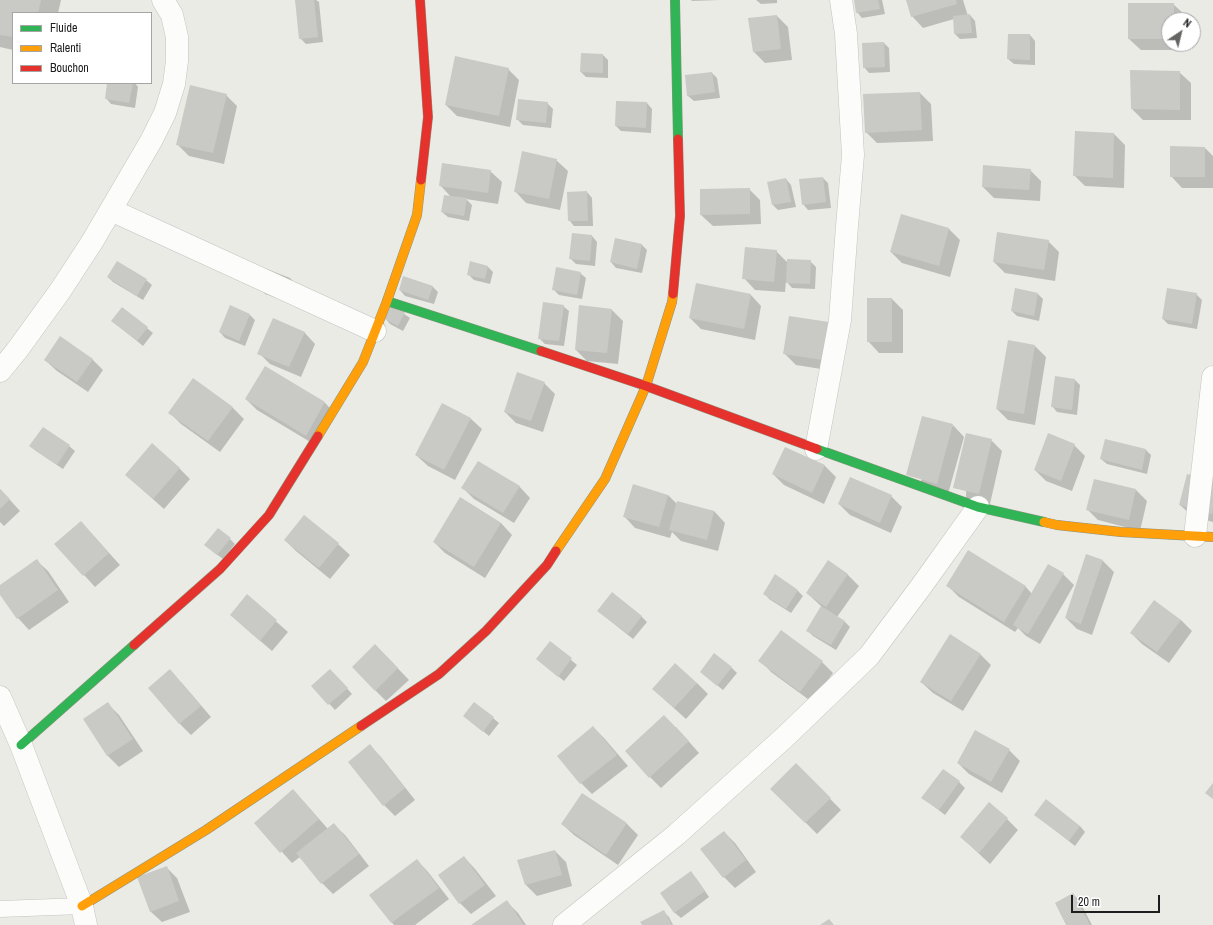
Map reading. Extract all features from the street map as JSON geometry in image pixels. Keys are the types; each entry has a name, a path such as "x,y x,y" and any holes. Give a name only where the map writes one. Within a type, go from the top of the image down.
{"street":[{"path":"0,371 18,349 92,242 151,141 165,113 174,84 177,61 177,37 172,15 163,0"},
{"path":"21,745 220,569 269,515 363,362 387,301 417,214 428,117 420,0"},
{"path":"0,697 21,745 84,916 206,830 439,674 486,631 547,565 605,479 646,386 672,302 680,216 675,0"},
{"path":"816,449 840,320 854,155 846,34 841,0"},
{"path":"111,210 375,331"},
{"path":"387,301 646,386 978,507 1057,525 1120,532 1204,537 1213,377"},
{"path":"564,925 676,836 786,736 869,656 978,507"}],"lane":[{"path":"0,909 84,916"}],"building":[{"path":"0,0 41,0 38,12 12,12 12,37 0,35"},
{"path":"295,0 314,0 318,37 299,39"},
{"path":"854,0 878,0 880,9 856,13"},
{"path":"906,0 956,0 957,4 911,17"},
{"path":"1128,3 1174,3 1174,12 1161,12 1161,39 1128,39"},
{"path":"970,14 972,33 954,34 953,16"},
{"path":"777,15 781,49 753,52 748,18"},
{"path":"1008,34 1030,34 1030,60 1007,59"},
{"path":"884,42 885,67 863,68 862,43"},
{"path":"581,53 603,54 603,73 580,72"},
{"path":"455,56 509,68 499,116 445,105"},
{"path":"1130,70 1180,71 1180,110 1131,109"},
{"path":"712,72 715,92 687,96 685,75"},
{"path":"107,84 133,84 129,103 105,99"},
{"path":"190,85 227,94 213,153 176,145"},
{"path":"920,92 922,130 865,133 863,94"},
{"path":"518,99 548,102 546,123 516,120"},
{"path":"616,101 647,102 646,128 615,126"},
{"path":"1075,131 1114,133 1113,178 1073,176"},
{"path":"1170,146 1205,147 1205,177 1170,177"},
{"path":"522,151 557,159 549,199 514,192"},
{"path":"442,163 491,170 488,193 439,186"},
{"path":"983,165 1031,169 1029,190 982,187"},
{"path":"823,177 826,202 802,205 799,179"},
{"path":"786,178 791,202 772,205 767,182"},
{"path":"750,188 750,214 700,215 700,189"},
{"path":"587,191 588,221 568,221 567,192"},
{"path":"444,195 467,198 464,216 441,212"},
{"path":"901,214 949,228 939,266 890,252"},
{"path":"997,232 1049,240 1044,270 993,262"},
{"path":"572,233 592,235 590,261 569,259"},
{"path":"615,238 642,244 637,269 610,262"},
{"path":"745,247 777,250 774,282 742,279"},
{"path":"787,259 811,260 810,284 786,283"},
{"path":"117,261 147,279 137,296 107,277"},
{"path":"470,261 488,266 485,279 467,275"},
{"path":"556,267 581,272 577,295 552,290"},
{"path":"403,276 433,286 428,300 399,290"},
{"path":"696,283 751,294 744,329 689,318"},
{"path":"1015,288 1038,293 1034,316 1011,311"},
{"path":"1167,288 1197,293 1192,324 1162,319"},
{"path":"867,298 892,298 892,342 867,342"},
{"path":"543,302 564,305 559,341 538,339"},
{"path":"391,304 405,312 398,326 383,318"},
{"path":"230,305 250,314 239,341 219,332"},
{"path":"579,305 612,309 607,353 575,350"},
{"path":"122,307 148,327 137,341 111,321"},
{"path":"789,316 829,322 823,360 783,354"},
{"path":"273,318 305,332 289,367 257,354"},
{"path":"60,336 93,359 77,382 44,360"},
{"path":"1008,340 1035,345 1024,414 996,409"},
{"path":"265,366 325,402 306,436 245,399"},
{"path":"517,372 545,382 531,421 504,412"},
{"path":"1055,376 1075,379 1072,410 1051,407"},
{"path":"193,378 233,407 208,441 168,413"},
{"path":"442,403 471,418 444,470 415,455"},
{"path":"922,416 953,424 937,484 906,475"},
{"path":"43,427 70,445 57,465 29,446"},
{"path":"966,433 992,439 979,494 953,488"},
{"path":"1048,433 1075,444 1061,481 1034,470"},
{"path":"1105,439 1146,449 1142,470 1100,459"},
{"path":"152,443 180,468 153,499 125,475"},
{"path":"785,447 825,465 812,493 772,474"},
{"path":"478,461 520,486 503,513 461,488"},
{"path":"1187,474 1213,480 1212,514 1179,505"},
{"path":"850,477 892,495 880,523 838,504"},
{"path":"1094,479 1136,489 1129,520 1086,510"},
{"path":"633,484 668,495 659,527 623,517"},
{"path":"0,489 10,499 0,509"},
{"path":"460,497 501,523 474,567 433,542"},
{"path":"677,501 714,511 707,540 669,530"},
{"path":"304,515 339,543 319,568 284,540"},
{"path":"81,521 109,553 83,576 54,544"},
{"path":"218,528 231,538 217,555 204,545"},
{"path":"968,550 1026,586 1004,622 946,586"},
{"path":"1086,554 1103,560 1081,624 1065,618"},
{"path":"37,559 58,590 17,619 0,595 0,585"},
{"path":"828,560 848,574 826,607 806,593"},
{"path":"1048,564 1064,573 1028,634 1013,625"},
{"path":"775,574 798,590 786,609 763,594"},
{"path":"612,592 642,616 628,634 597,611"},
{"path":"247,594 277,620 260,641 230,615"},
{"path":"1154,600 1181,620 1157,652 1130,633"},
{"path":"821,606 845,621 831,645 806,631"},
{"path":"781,630 823,661 800,692 758,661"},
{"path":"950,634 981,654 951,701 920,682"},
{"path":"550,641 572,658 558,677 536,659"},
{"path":"375,644 398,668 375,691 352,667"},
{"path":"714,653 732,667 717,686 700,672"},
{"path":"675,663 697,683 674,708 652,689"},
{"path":"170,669 201,706 179,724 148,688"},
{"path":"330,669 348,688 328,705 311,686"},
{"path":"108,702 133,739 107,756 83,719"},
{"path":"474,702 494,717 483,732 463,716"},
{"path":"664,715 689,741 649,778 625,751"},
{"path":"593,726 617,755 580,784 557,756"},
{"path":"975,730 1010,749 991,782 957,763"},
{"path":"370,744 405,788 383,806 348,762"},
{"path":"796,763 831,798 805,823 770,789"},
{"path":"943,769 960,781 939,810 921,798"},
{"path":"1213,783 1213,799 1205,793"},
{"path":"293,789 319,819 280,853 254,823"},
{"path":"582,793 627,823 606,855 561,824"},
{"path":"1046,799 1080,826 1069,841 1034,815"},
{"path":"989,802 1008,818 979,853 960,837"},
{"path":"334,823 359,854 321,884 296,853"},
{"path":"724,831 746,860 723,878 700,849"},
{"path":"555,850 562,875 525,885 517,860"},
{"path":"464,856 485,885 459,904 438,875"},
{"path":"417,859 439,888 391,923 369,895"},
{"path":"167,866 179,901 150,912 137,877"},
{"path":"691,871 705,891 674,913 660,893"},
{"path":"1073,893 1090,925 1066,925 1055,903"},
{"path":"507,900 524,925 471,925"},
{"path":"664,910 672,925 642,925 640,922"},
{"path":"829,919 834,925 820,925"}],"traffic: fast":[{"path":"675,0 678,139"},
{"path":"387,301 541,351"},
{"path":"817,449 978,507 1044,522"},
{"path":"21,745 134,645"}],"traffic: slow":[{"path":"318,436 363,362 387,301 417,215 421,180"},
{"path":"556,551 605,479 646,386 672,302 673,294"},
{"path":"1044,522 1057,525 1121,532 1213,537"},
{"path":"82,906 206,830 361,726"}],"traffic: jam":[{"path":"420,0 428,117 421,180"},
{"path":"673,294 680,216 678,139"},
{"path":"541,351 646,386 817,449"},
{"path":"134,645 220,569 269,515 318,436"},
{"path":"361,726 439,674 486,631 547,565 556,551"}]}
